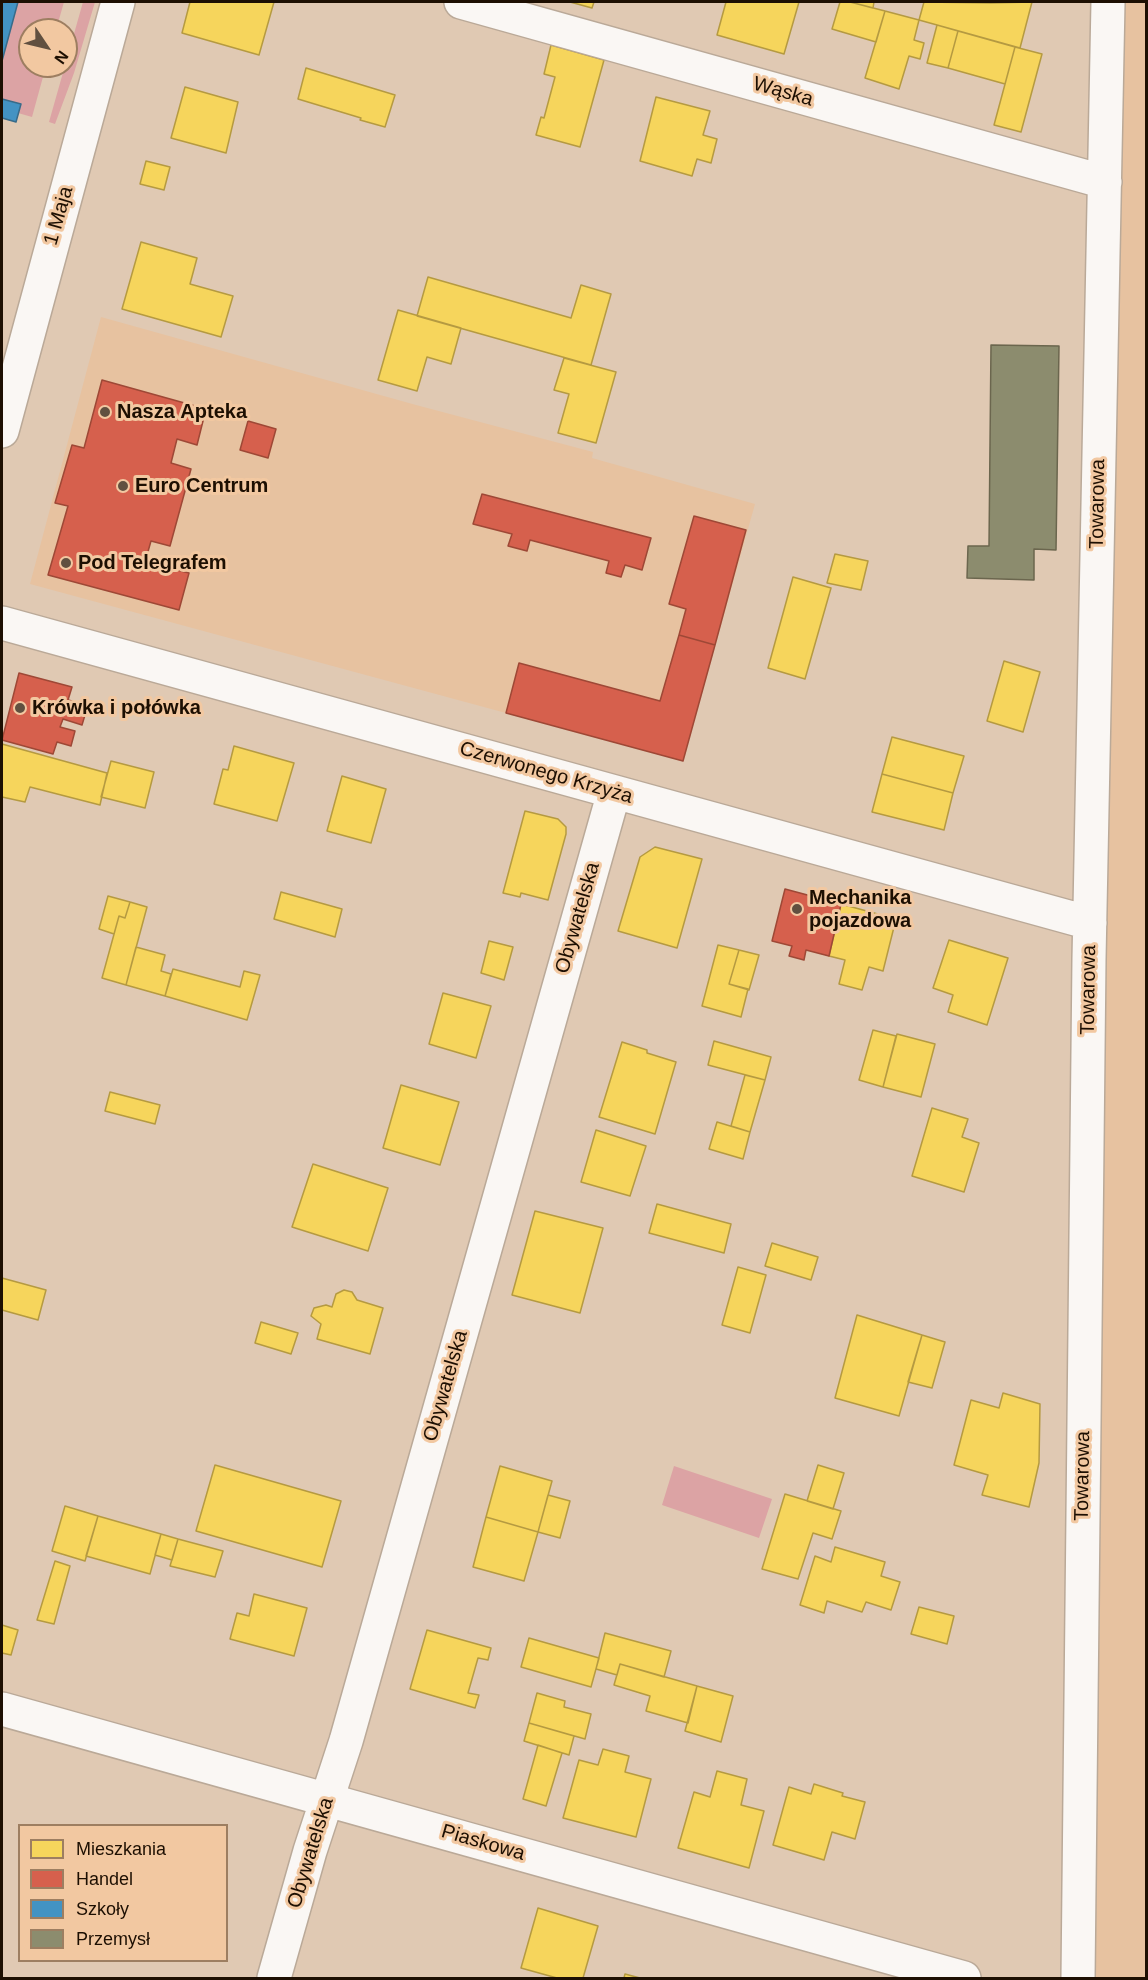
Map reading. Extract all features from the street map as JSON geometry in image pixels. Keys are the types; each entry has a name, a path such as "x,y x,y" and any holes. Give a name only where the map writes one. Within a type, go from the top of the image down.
{"street":[{"name":"1 Maja","path":"2,431 118,2"},
{"name":"Wąska","path":"461,2 1105,182"},
{"name":"Towarowa","path":"1078,1978 1090,923 1108,2"},
{"name":"Czerwonego Krzyża","path":"2,623 1090,923"},
{"name":"Obywatelska","path":"274,1978 310,1851 346,1741 614,792"},
{"name":"Piaskowa","path":"2,1709 964,1978"}],"shaded area":[{"path":"18,2 64,2 59,18 18,18 18,78 43,78 32,117 18,113 21,104 2,99 2,61"},
{"path":"83,2 95,2 78,59 78,20"},
{"path":"1111,2 1146,2 1146,1978 1083,1978"},
{"path":"61,78 72,78 55,124 49,122"},
{"path":"101,317 593,452 592,458 755,504 683,761 30,584"},
{"path":"674,1466 772,1499 759,1538 662,1505"}],"building: Mieszkania":[{"path":"190,2 274,2 259,55 182,33"},
{"path":"570,2 594,2 592,8"},
{"path":"726,2 799,2 784,54 717,35"},
{"path":"840,2 850,2 885,11 876,42 832,29"},
{"path":"850,2 874,2 873,8"},
{"path":"924,2 1032,2 1020,48 919,20"},
{"path":"885,11 919,20 914,40 924,43 920,59 909,56 899,89 865,78"},
{"path":"937,25 958,31 948,68 927,63"},
{"path":"958,31 1015,47 1005,84 948,68"},
{"path":"551,45 604,60 580,147 536,135 541,117 544,118 555,77 544,74"},
{"path":"1015,47 1042,54 1021,132 994,125"},
{"path":"306,68 395,95 385,127 298,99"},
{"path":"185,87 238,102 226,153 171,138"},
{"path":"656,97 710,111 703,135 717,139 711,163 697,159 692,176 640,161"},
{"path":"146,161 170,167 164,190 140,184"},
{"path":"141,242 197,258 190,284 233,296 221,337 122,309"},
{"path":"428,277 571,318 581,285 611,294 591,365 417,316"},
{"path":"398,310 461,328 451,364 427,357 417,391 378,380"},
{"path":"564,358 616,372 596,443 558,433 569,394 554,390"},
{"path":"835,554 868,561 861,590 827,583"},
{"path":"793,577 831,588 805,679 768,668"},
{"path":"1004,661 1040,672 1023,732 987,721"},
{"path":"892,737 964,756 953,793 882,774"},
{"path":"2,744 107,773 100,805 30,787 25,802 2,797"},
{"path":"234,746 294,763 277,821 214,804 223,769 228,770"},
{"path":"111,761 154,772 145,808 101,797"},
{"path":"882,774 953,793 944,830 872,812"},
{"path":"342,776 386,789 371,843 327,831"},
{"path":"525,811 558,819 566,827 548,900 521,893 520,897 503,893"},
{"path":"655,847 702,859 677,948 618,931 640,857"},
{"path":"281,892 342,909 335,937 274,919"},
{"path":"108,896 130,902 125,918 119,916 114,934 99,929"},
{"path":"130,902 147,907 126,985 102,978 119,916 125,918"},
{"path":"841,904 896,919 883,971 869,967 862,990 839,984 845,960 829,956"},
{"path":"949,940 1008,958 987,1025 948,1012 953,995 933,988"},
{"path":"489,941 513,947 504,980 481,973"},
{"path":"718,945 739,950 729,984 748,989 741,1017 702,1006"},
{"path":"136,947 165,955 161,971 171,974 165,996 126,985"},
{"path":"739,950 759,955 749,990 729,984"},
{"path":"173,969 240,987 244,971 260,975 247,1020 165,996"},
{"path":"443,993 491,1006 476,1058 429,1044"},
{"path":"873,1030 896,1036 883,1087 859,1080"},
{"path":"897,1034 935,1044 921,1097 883,1087"},
{"path":"714,1041 771,1057 765,1080 708,1065"},
{"path":"622,1042 676,1062 655,1134 599,1117"},
{"path":"745,1075 765,1080 750,1132 731,1126"},
{"path":"401,1085 459,1102 440,1165 383,1148"},
{"path":"110,1092 160,1105 155,1124 105,1111"},
{"path":"932,1108 968,1119 962,1137 979,1143 964,1192 912,1176"},
{"path":"717,1122 750,1132 743,1159 709,1149"},
{"path":"596,1130 646,1146 630,1196 581,1182"},
{"path":"313,1164 388,1188 368,1251 292,1227"},
{"path":"657,1204 731,1224 724,1253 649,1233"},
{"path":"535,1211 603,1228 580,1313 512,1295"},
{"path":"772,1243 818,1257 811,1280 765,1266"},
{"path":"738,1267 766,1275 750,1333 722,1325"},
{"path":"2,1278 46,1290 38,1320 2,1310"},
{"path":"344,1290 352,1292 357,1300 383,1308 370,1354 317,1339 321,1324 311,1316 314,1308 326,1305 332,1307 336,1294"},
{"path":"857,1315 922,1335 899,1416 835,1398"},
{"path":"261,1322 298,1333 291,1354 255,1343"},
{"path":"922,1335 945,1342 932,1388 908,1382"},
{"path":"1003,1393 1040,1404 1039,1463 1029,1507 982,1495 988,1475 954,1465 971,1400 999,1408"},
{"path":"215,1465 341,1501 322,1567 196,1531"},
{"path":"818,1465 844,1473 833,1509 807,1501"},
{"path":"500,1466 552,1481 538,1532 486,1517"},
{"path":"785,1494 841,1511 832,1539 813,1533 798,1579 762,1569"},
{"path":"548,1495 570,1501 560,1538 538,1532"},
{"path":"65,1506 98,1516 85,1561 52,1551"},
{"path":"98,1516 161,1534 150,1574 86,1556"},
{"path":"486,1517 538,1532 524,1581 473,1567"},
{"path":"161,1534 178,1539 172,1560 155,1555"},
{"path":"178,1539 223,1551 215,1577 170,1566"},
{"path":"835,1547 885,1562 881,1576 900,1582 891,1610 866,1602 862,1612 827,1601 824,1613 800,1605 815,1556 831,1562"},
{"path":"55,1561 70,1566 54,1624 37,1620"},
{"path":"254,1594 307,1608 294,1656 230,1639 237,1613 249,1616"},
{"path":"919,1607 954,1616 947,1644 911,1634"},
{"path":"2,1625 18,1630 11,1655 2,1653"},
{"path":"427,1630 491,1648 488,1660 478,1658 468,1693 479,1695 475,1708 410,1689"},
{"path":"605,1633 671,1651 664,1677 620,1664 617,1675 596,1669"},
{"path":"529,1638 599,1658 591,1687 521,1667"},
{"path":"620,1664 697,1686 688,1723 646,1711 650,1696 614,1685"},
{"path":"697,1686 733,1696 721,1742 685,1731"},
{"path":"537,1693 565,1701 564,1707 591,1714 585,1739 529,1723"},
{"path":"529,1723 574,1736 569,1755 524,1741"},
{"path":"538,1745 562,1753 546,1806 523,1799"},
{"path":"603,1749 629,1756 625,1772 651,1779 636,1837 563,1818 579,1760 598,1765"},
{"path":"717,1771 747,1779 741,1805 764,1811 749,1868 678,1848 694,1792 710,1797"},
{"path":"814,1784 843,1793 842,1796 865,1802 855,1839 832,1832 824,1860 773,1845 789,1787 811,1794"},
{"path":"538,1908 598,1926 583,1978 557,1978 521,1968"},
{"path":"625,1974 640,1978 624,1978"}],"building: Handel":[{"name":"Euro Centrum","path":"102,380 206,409 197,445 177,439 171,463 191,469 170,546 151,541 145,562 189,573 179,610 48,575 68,506 55,503 72,445 84,448"},
{"path":"248,421 276,429 268,458 240,450"},
{"path":"482,494 651,538 642,570 625,565 621,577 606,573 609,561 530,540 527,551 508,546 512,534 473,524"},
{"path":"694,516 746,530 715,645 679,635 686,609 669,604"},
{"path":"679,635 715,645 683,761 506,713 519,663 660,701"},
{"path":"19,673 72,687 68,700 88,705 82,725 63,719 60,727 75,731 71,746 57,742 53,754 2,740"},
{"path":"785,889 841,904 829,956 806,950 804,960 789,956 792,946 772,941"}],"building: Szkoły":[{"path":"2,2 18,2 2,61"},
{"path":"2,99 21,104 16,122 2,118"}],"building: Przemysł":[{"path":"991,345 1059,346 1056,550 1034,549 1034,580 967,578 968,546 989,546"}],"place":[{"name":"Nasza Apteka","path":"105,412"},
{"name":"Euro Centrum","path":"123,486"},
{"name":"Pod Telegrafem","path":"66,563"},
{"name":"Krówka i połówka","path":"20,708"},
{"name":"Mechanika pojazdowa","path":"797,909"}]}
